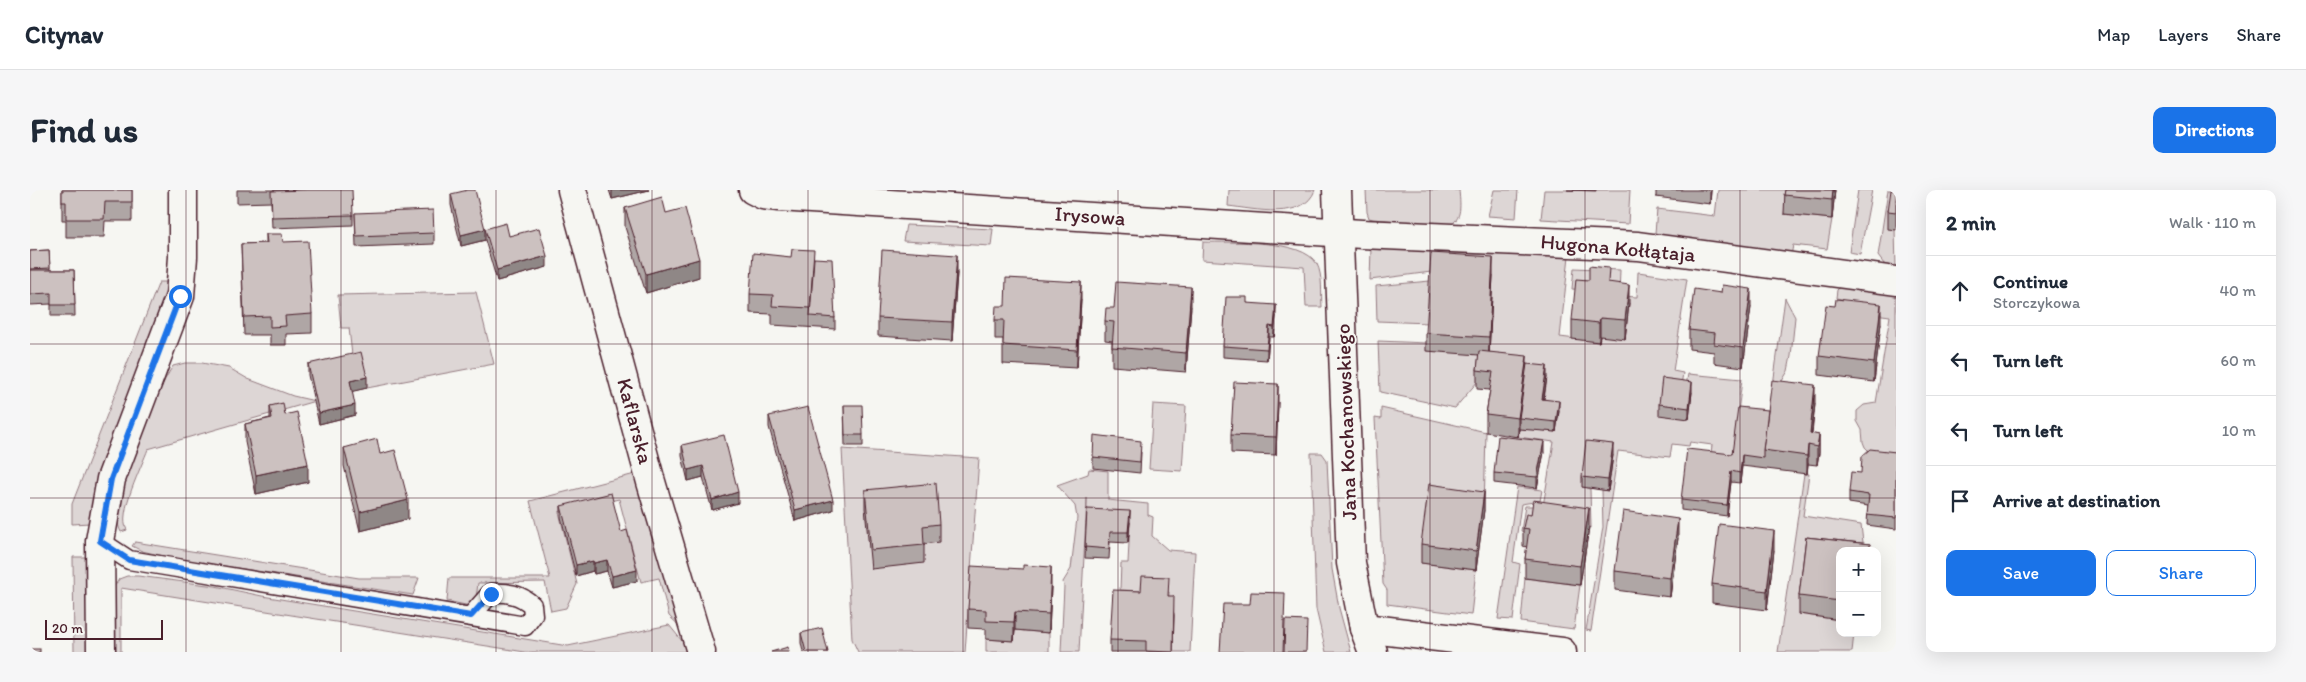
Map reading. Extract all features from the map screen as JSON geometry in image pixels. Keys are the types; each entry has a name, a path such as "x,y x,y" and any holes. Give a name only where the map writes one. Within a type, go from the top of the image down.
{"street":[{"path":"101,652 100,541 111,479 180,296 183,257 183,190"},
{"name":"Kaflarska","path":"572,190 651,482 701,652"},
{"name":"Irysowa","path":"753,190 763,195 779,197 911,198 1338,232"},
{"name":"Jana Kochanowskiego","path":"1337,190 1351,563 1369,640"},
{"name":"Hugona Kołłątaja","path":"1338,232 1638,246 1896,281"},
{"path":"1369,640 1562,652"}],"lane":[{"path":"100,541 129,560 471,616"}],"shaded area":[{"path":"1229,190 1315,190 1309,200 1300,206 1277,211 1228,206"},
{"path":"1366,190 1459,190 1459,215 1449,225 1369,218"},
{"path":"1494,190 1518,190 1516,218 1488,216"},
{"path":"1544,190 1630,190 1628,224 1541,219"},
{"path":"1718,190 1787,190 1784,214 1832,219 1827,249 1793,245 1791,256 1660,237 1655,233 1657,209 1715,216"},
{"path":"1858,190 1872,190 1860,254 1849,252"},
{"path":"1888,190 1894,190 1896,268 1884,264 1878,256"},
{"path":"906,225 993,229 991,246 903,241"},
{"path":"1203,242 1282,246 1309,256 1319,269 1322,307 1306,307 1304,267 1202,260"},
{"path":"1371,248 1569,256 1560,337 1599,342 1589,290 1572,289 1574,268 1620,270 1619,296 1637,297 1638,272 1687,279 1673,371 1683,373 1680,391 1685,392 1688,374 1742,379 1732,464 1710,462 1712,445 1690,442 1689,446 1672,444 1670,457 1618,451 1591,631 1586,630 1603,527 1602,490 1608,490 1582,487 1590,489 1591,527 1531,534 1521,531 1525,506 1543,506 1554,442 1518,437 1519,428 1556,432 1478,381 1455,408 1380,392 1378,341 1427,343 1431,272 1370,280"},
{"path":"1430,281 1428,323 1377,321 1376,286"},
{"path":"159,282 169,282 167,305 94,495 90,523 72,524 72,504"},
{"path":"1841,286 1896,291 1896,462 1873,455 1865,447 1862,430 1857,421 1857,411 1864,405 1876,403 1890,316 1837,309 1842,299 1836,298 1837,290"},
{"path":"476,292 494,364 367,388 361,363 353,364 349,328 341,328 338,295"},
{"path":"1785,298 1795,317 1791,356 1788,371 1782,381 1773,385"},
{"path":"185,363 202,363 229,368 248,379 293,396 315,401 148,449 125,513 127,530 121,532 118,518 119,498 134,448 155,399 173,366"},
{"path":"1153,404 1186,406 1182,471 1149,469"},
{"path":"1381,408 1486,432 1484,510 1421,563 1476,570 1471,615 1387,604 1387,590 1383,584 1375,418 1381,419"},
{"path":"842,449 979,458 965,652 858,652 852,639"},
{"path":"1311,453 1322,453 1327,460 1332,569 1339,608 1351,652 1326,652 1316,609"},
{"path":"1089,469 1108,471 1108,500 1148,504 1148,515 1153,517 1152,536 1168,550 1195,552 1190,652 1173,652 1174,615 1168,614 1169,592 1120,590 1121,563 1128,563 1130,522 1087,519 1087,498 1079,652 1061,652 1063,582 1071,569 1077,518 1075,506 1057,485 1088,474"},
{"path":"639,473 685,631 669,616 659,578 641,582 619,499 559,512 577,584 566,608 551,611 545,582 478,583 475,607 447,601 449,578 550,578 530,501"},
{"path":"1804,474 1809,474 1803,516 1861,525 1864,547 1836,547 1836,557 1799,614 1836,619 1836,637 1854,637 1852,652 1778,652"},
{"path":"1517,487 1542,490 1540,501 1521,504 1513,562 1520,564 1513,620 1498,619"},
{"path":"135,542 359,578 419,578 413,595 172,558 142,551 132,546"},
{"path":"73,557 86,557 87,652 74,652"},
{"path":"127,576 215,586 262,596 568,646 669,625 691,652 525,652 121,588 121,652 110,652 112,591 119,579"},
{"path":"1525,578 1580,585 1574,629 1521,622"},
{"path":"1015,630 1049,633 1049,652 986,652 986,639 1013,641"}],"building":[{"path":"62,190 132,190 132,202 105,202 104,219 66,219 66,202 62,202"},
{"path":"352,190 353,215 272,217 271,191"},
{"path":"475,190 485,229 461,235 451,194"},
{"path":"1785,190 1833,190 1832,200 1784,195"},
{"path":"1891,190 1896,190 1896,212 1888,211"},
{"path":"662,197 666,213 685,208 699,259 646,274 625,208"},
{"path":"433,210 434,233 356,236 355,213"},
{"path":"506,223 509,236 539,228 547,256 497,270 485,229"},
{"path":"266,234 282,234 283,242 308,241 312,314 285,316 286,326 270,327 270,316 244,317 241,244 267,243"},
{"path":"792,249 814,250 810,308 772,306 773,295 750,294 753,253 791,257"},
{"path":"49,250 50,268 30,269 30,251"},
{"path":"882,250 957,255 952,322 878,318"},
{"path":"1431,253 1493,257 1489,337 1426,333"},
{"path":"814,258 832,259 835,318 810,316"},
{"path":"1589,266 1609,268 1608,282 1629,285 1625,320 1600,318 1599,323 1572,320 1576,279 1589,280"},
{"path":"30,270 74,270 75,305 51,305 51,293 30,294"},
{"path":"1006,278 1081,282 1077,350 1003,345 1004,320 995,320 996,306 1005,306"},
{"path":"1116,282 1191,287 1186,353 1112,347 1114,322 1105,321 1106,308 1114,308"},
{"path":"1722,285 1751,289 1743,348 1714,344 1715,333 1689,330 1694,289 1721,293"},
{"path":"1226,297 1247,297 1247,303 1276,305 1274,327 1269,326 1267,349 1223,346"},
{"path":"1836,299 1881,304 1874,363 1819,356 1826,305 1835,306"},
{"path":"1479,351 1527,356 1518,418 1486,414 1493,372 1477,370"},
{"path":"361,352 367,377 350,381 355,405 319,413 308,364"},
{"path":"1527,364 1547,366 1542,399 1559,401 1556,422 1519,418"},
{"path":"1662,378 1692,382 1689,408 1659,404"},
{"path":"1772,380 1815,385 1810,433 1819,435 1817,447 1808,445 1807,456 1763,450"},
{"path":"1234,382 1278,384 1276,437 1231,435"},
{"path":"283,403 285,415 297,412 308,464 256,475 245,424 272,418 270,406"},
{"path":"844,405 862,405 863,435 845,435"},
{"path":"808,407 833,500 795,510 769,416"},
{"path":"1738,407 1768,410 1763,458 1742,455 1740,473 1731,471 1727,505 1681,500 1687,449 1732,454"},
{"path":"724,435 738,492 712,500 703,466 688,470 682,445"},
{"path":"1094,435 1141,441 1140,462 1093,457"},
{"path":"1498,436 1544,441 1537,477 1494,473"},
{"path":"377,439 380,454 395,450 408,500 360,512 344,448"},
{"path":"1586,441 1613,444 1608,480 1582,477"},
{"path":"1870,449 1896,452 1896,518 1867,515 1869,495 1849,492 1851,472 1861,473 1862,456"},
{"path":"936,483 939,524 923,526 924,545 871,550 865,490"},
{"path":"1429,484 1484,492 1476,551 1421,544"},
{"path":"611,493 621,532 627,530 637,570 612,576 607,560 576,565 561,506"},
{"path":"1533,500 1589,508 1580,566 1525,559 1529,529 1523,528 1526,514 1531,515"},
{"path":"1087,509 1130,511 1128,532 1110,532 1109,549 1085,547"},
{"path":"1623,511 1678,519 1670,578 1615,571"},
{"path":"1719,524 1774,531 1767,591 1712,584"},
{"path":"1806,537 1870,544 1870,547 1836,547 1836,601 1799,596"},
{"path":"1023,565 1051,567 1049,614 1015,612 1014,622 986,621 986,610 968,609 971,566 1023,569"},
{"path":"1142,576 1169,577 1168,596 1174,596 1173,652 1146,651 1146,641 1110,640 1113,590 1141,591"},
{"path":"1251,592 1285,593 1283,652 1220,652 1223,604 1250,604"},
{"path":"1285,620 1307,621 1306,652 1284,652"},
{"path":"822,628 828,652 806,652 801,633"},
{"path":"788,647 789,652 771,652"},
{"path":"30,649 40,649 40,652 30,652"}],"route":[{"path":"180,296 111,479 100,541 129,560 471,616 491,594"}]}
